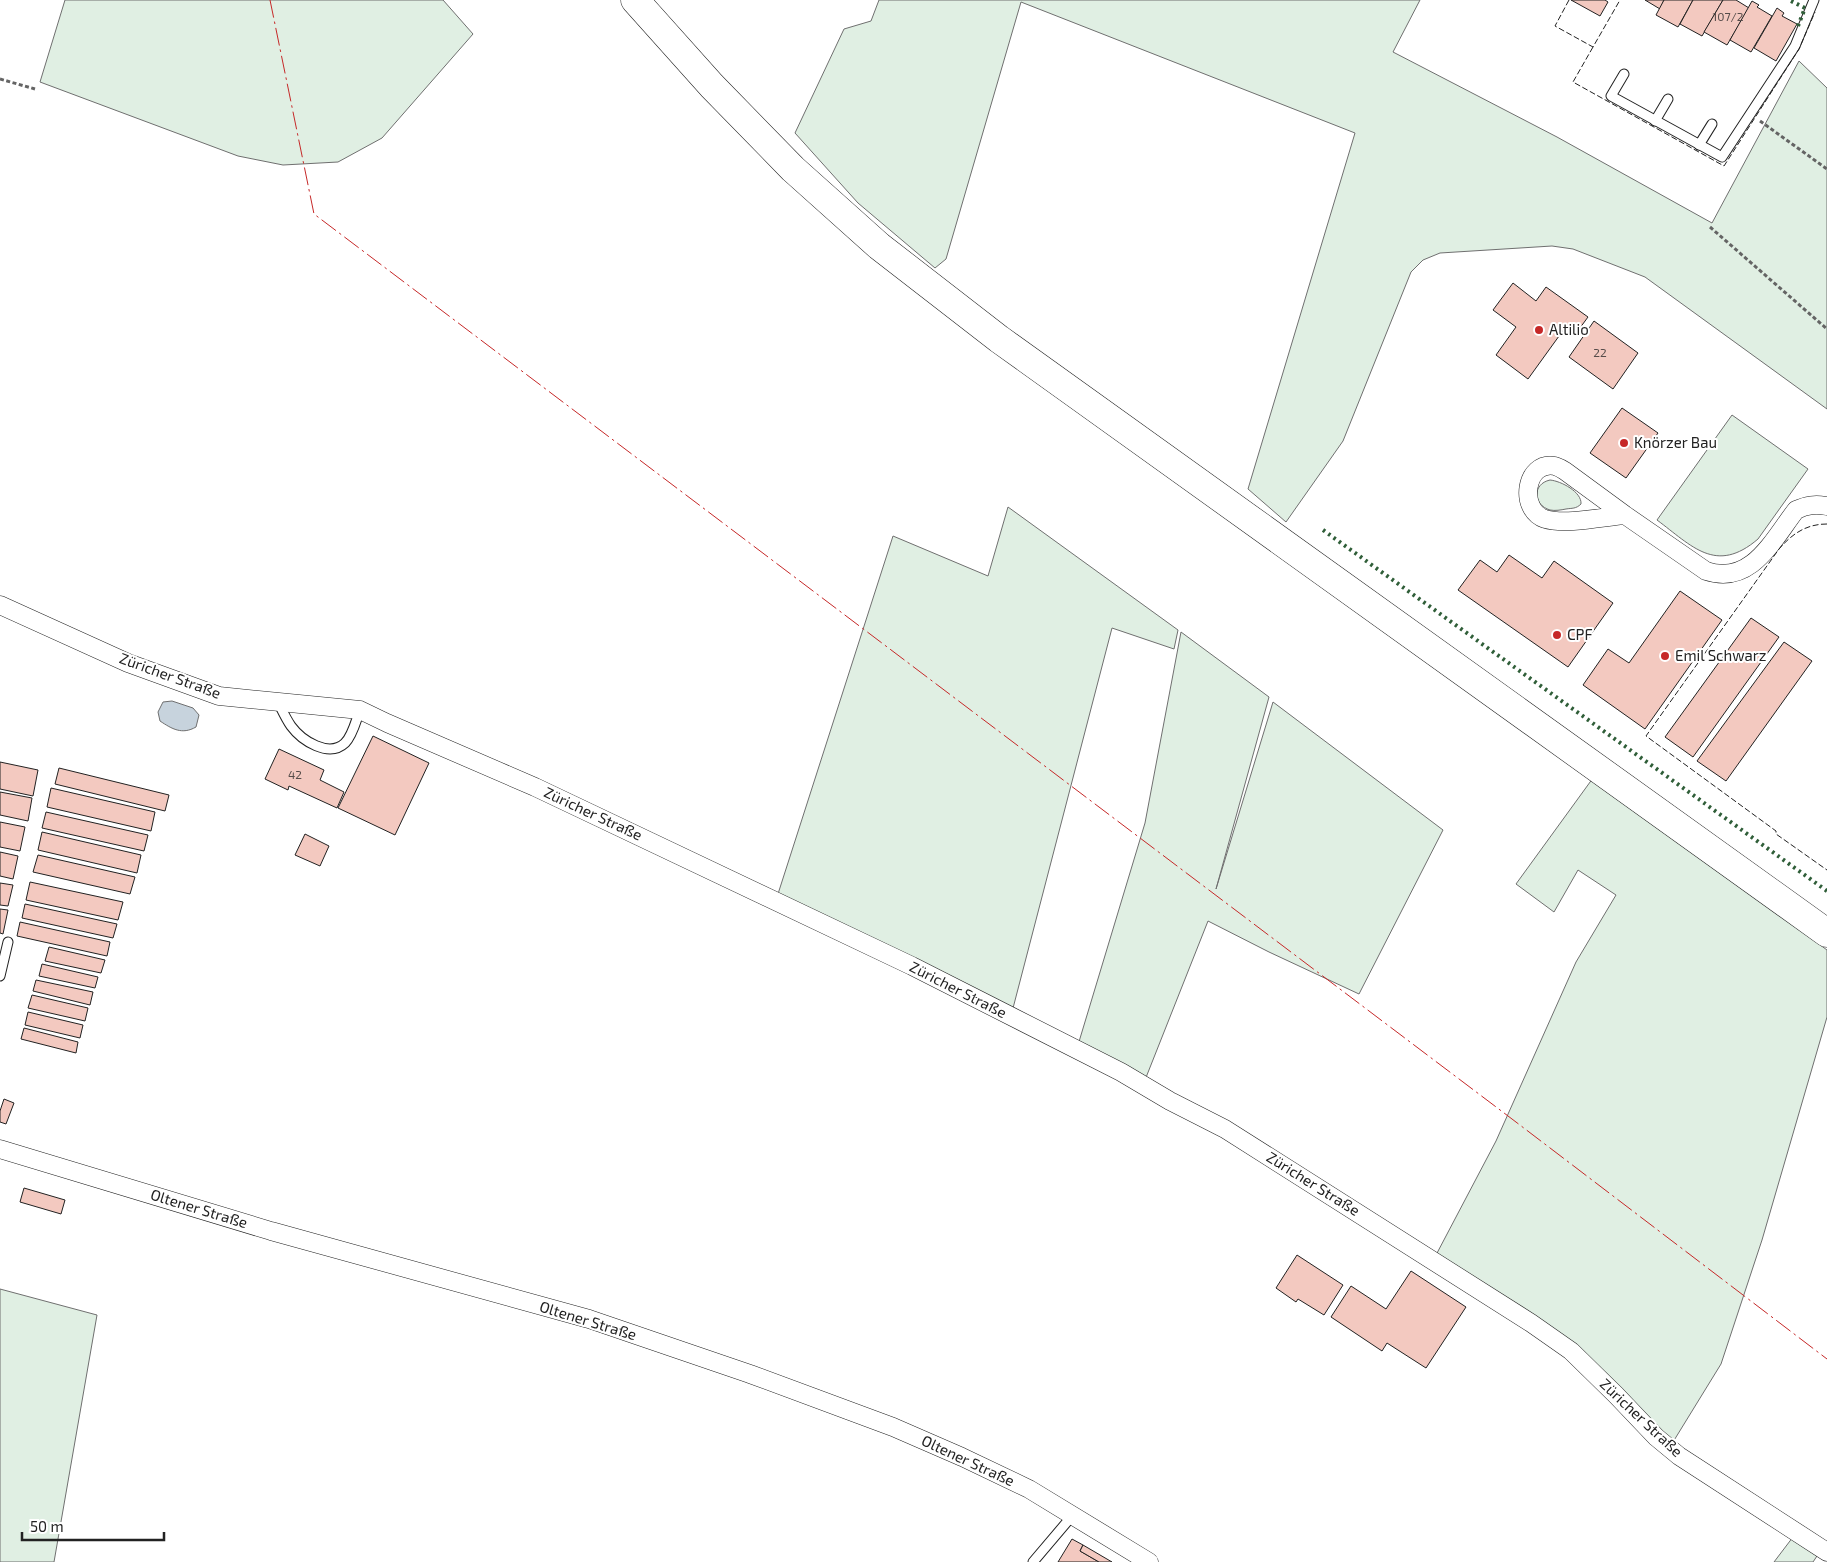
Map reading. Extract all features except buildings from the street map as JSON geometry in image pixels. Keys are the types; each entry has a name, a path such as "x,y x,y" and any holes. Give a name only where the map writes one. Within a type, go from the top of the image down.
{"main road":[{"path":"635,0 762,139 800,176 887,252 999,339 1827,933"}],"street":[{"path":"1625,515 1566,521 1542,518 1529,503 1527,494 1530,483 1534,474 1542,467 1554,466 1565,471 1706,571 1719,576 1733,574 1750,568 1796,510 1815,504 1827,506"},
{"name":"Züricher Straße","path":"0,605 128,663 220,696 360,710 387,724 535,787 912,966 1121,1072 1170,1101 1225,1129 1531,1323 1570,1351 1656,1437 1679,1456 1827,1552"},
{"name":"Oltener Straße","path":"0,1149 270,1231 589,1319 732,1368 894,1427 962,1457 1029,1489 1149,1562"}],"lane":[{"path":"1624,74 1611,96 1722,157 1795,46 1814,0"},
{"path":"1656,121 1668,99"},
{"path":"1699,144 1712,124"},
{"path":"278,702 298,734 307,741 328,750 338,748 346,742 360,710"},
{"path":"0,976 8,942"},
{"path":"1033,1562 1072,1516"}],"path":[{"path":"0,79 35,89"},
{"path":"1751,115 1827,169"},
{"path":"1710,227 1827,329"}],"green space":[{"path":"65,0 443,0 473,34 382,138 338,162 283,165 238,156 40,82"},
{"path":"879,0 1420,0 1393,52 1557,137 1712,223 1799,61 1827,88 1827,409 1645,277 1573,249 1552,246 1440,253 1423,260 1411,272 1343,441 1286,522 1248,489 1355,133 1021,2 946,259 935,268 858,203 795,133 844,29 871,21"},
{"path":"1732,415 1808,469 1758,539 1743,550 1729,555 1717,556 1693,547 1657,520"},
{"path":"1550,480 1560,482 1575,491 1581,504 1574,508 1550,510 1540,504 1537,495 1538,490 1544,482"},
{"path":"1008,507 1178,630 1174,649 1112,628 1012,1012 777,897 893,536 988,576"},
{"path":"1181,632 1269,697 1216,889 1273,702 1443,830 1359,994 1208,921 1145,1080 1078,1045 1145,823"},
{"path":"1593,778 1827,950 1827,1017 1762,1240 1721,1364 1673,1442 1572,1344 1436,1255 1496,1141 1576,962 1616,895 1578,870 1554,912 1516,884"},
{"path":"0,1289 97,1315 54,1562 0,1562"},
{"path":"1793,1537 1819,1553 1813,1562 1774,1562"}],"shaded area":[{"path":"172,701 193,708 199,715 196,727 182,731 160,721 158,712 163,702"}],"hedge":[{"path":"1791,1 1805,8 1798,26"},
{"path":"1323,530 1827,891"}],"fence":[{"path":"1569,0 1555,26 1593,47 1620,0"},
{"path":"1593,47 1573,82 1724,166 1799,49 1815,12"},
{"path":"1827,524 1819,524 1800,531 1779,549 1646,736 1827,870"}],"power":[{"path":"270,0 314,214 1827,1359"}],"place":[{"name":"Altilio","path":"1539,330"},
{"name":"Knörzer Bau","path":"1624,443"},
{"name":"CPF","path":"1557,635"},
{"name":"Emil Schwarz","path":"1665,656"}]}
